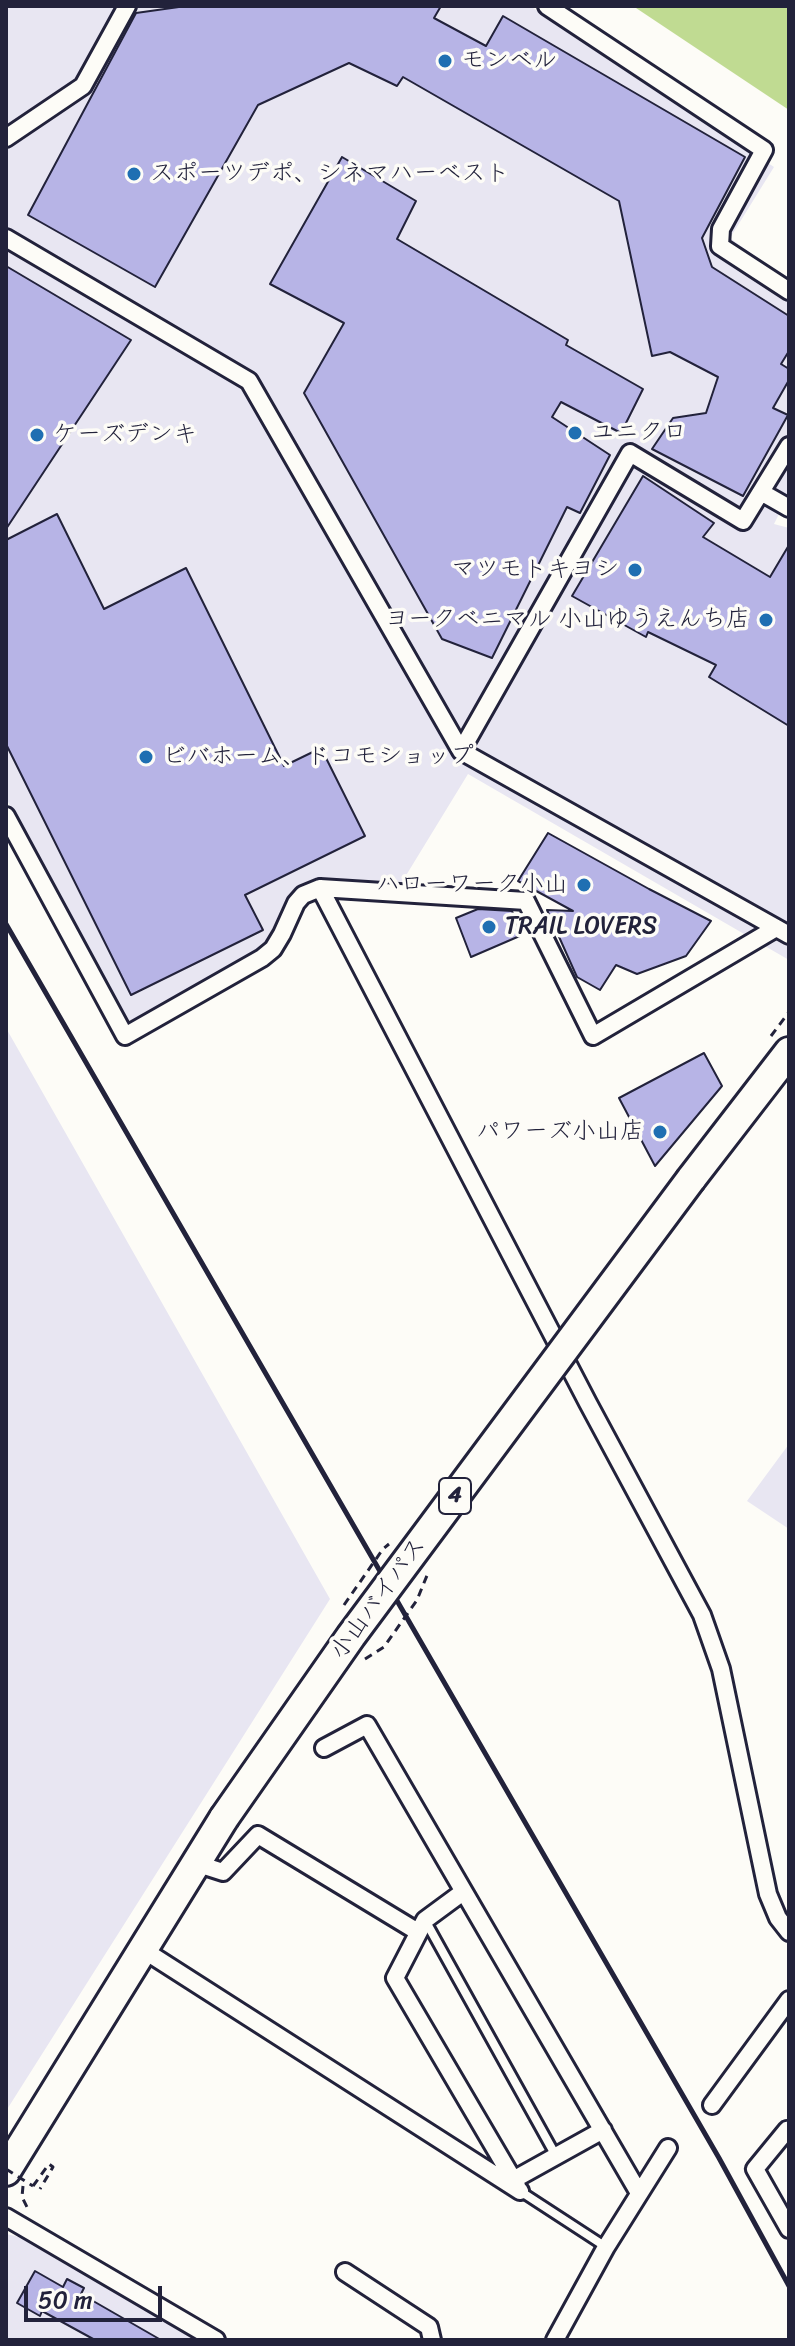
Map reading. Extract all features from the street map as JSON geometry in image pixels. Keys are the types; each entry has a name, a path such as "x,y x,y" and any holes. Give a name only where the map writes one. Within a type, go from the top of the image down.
{"highway":[{"name":"小山バイパス","path":"6,2170 224,1818 351,1636 789,1052"}],"street":[{"path":"6,138 83,86 127,6"},
{"path":"547,6 764,150 721,229 720,246 789,291"},
{"path":"6,238 249,381 461,751 782,931"},
{"path":"461,751 630,453 743,521 789,446"},
{"path":"761,492 789,508"},
{"path":"6,816 125,1036 262,958 273,949 296,903 303,895 320,888 526,901 593,1036 782,931"},
{"path":"320,888 702,1615 725,1684 768,1894 778,1918 789,1932"},
{"path":"324,1748 367,1725 639,2193"},
{"path":"195,1863 223,1872 258,1835 422,1926"},
{"path":"463,1892 422,1926 395,1978 516,2185"},
{"path":"142,1949 516,2185"},
{"path":"712,2105 789,2000"},
{"path":"516,2185 556,2156 603,2130"},
{"path":"789,2131 755,2169 789,2229"},
{"path":"555,2340 606,2247 668,2148"},
{"path":"6,2217 216,2340"},
{"path":"345,2272 429,2327 432,2340"}],"lane":[{"path":"422,1926 556,2156"},
{"path":"516,2185 606,2247"}],"path":[{"path":"6,2170 33,2186 49,2164 53,2167 40,2189"}],"shaded area":[{"path":"6,6 530,6 774,167 730,238 789,281 789,494 774,524 789,528 789,960 468,774 402,882 324,878 306,883 291,895 276,931 262,946 139,1020 127,1020 6,798"},
{"path":"6,1028 330,1599 6,2111"},
{"path":"789,1444 789,1529 747,1501"},
{"path":"6,2234 20,2237 196,2340 6,2340"}],"green space":[{"path":"633,6 789,6 789,110"}],"building":[{"path":"186,6 441,6 434,18 486,46 503,16 745,157 702,238 712,267 789,316 789,351 781,364 789,369 789,380 773,408 788,415 743,496 652,449 673,418 706,413 718,377 670,352 652,356 619,201 403,77 397,86 349,63 258,105 155,287 28,215 136,13"},
{"path":"342,157 416,201 397,239 568,340 566,345 643,389 621,433 561,402 552,417 610,455 580,513 567,507 492,658 442,639 304,393 344,323 270,284"},
{"name":"ケーズデンキ","path":"6,266 131,340 6,529"},
{"path":"643,476 714,523 703,537 770,577 789,545 789,726 709,677 716,665 648,632 646,637 572,596"},
{"name":"ビバホーム、ドコモショップ","path":"57,514 104,609 186,568 284,766 321,748 365,836 245,895 263,930 131,995 6,744 6,540"},
{"path":"548,833 711,921 686,956 637,974 616,965 600,990 577,977 547,910 573,911 518,881"},
{"name":"TRAIL LOVERS","path":"478,909 512,911 522,935 471,957 456,918"},
{"name":"パワーズ小山店","path":"704,1053 722,1086 655,1166 619,1098"},
{"path":"35,2271 63,2287 67,2279 84,2288 81,2294 161,2340 95,2340 42,2311 40,2316 17,2303"}],"railway":[{"path":"6,924 719,2158 789,2286"}],"place":[{"name":"モンベル","path":"445,61"},
{"name":"スポーツデポ、シネマハーベスト","path":"134,174"},
{"name":"ユニクロ","path":"575,433"},
{"name":"ケーズデンキ","path":"37,435"},
{"name":"マツモトキヨシ","path":"635,570"},
{"name":"ヨークベニマル 小山ゆうえんち店","path":"766,620"},
{"name":"ビバホーム、ドコモショップ","path":"146,757"},
{"name":"ハローワーク小山","path":"584,885"},
{"name":"TRAIL LOVERS","path":"489,927"},
{"name":"パワーズ小山店","path":"660,1132"}]}
